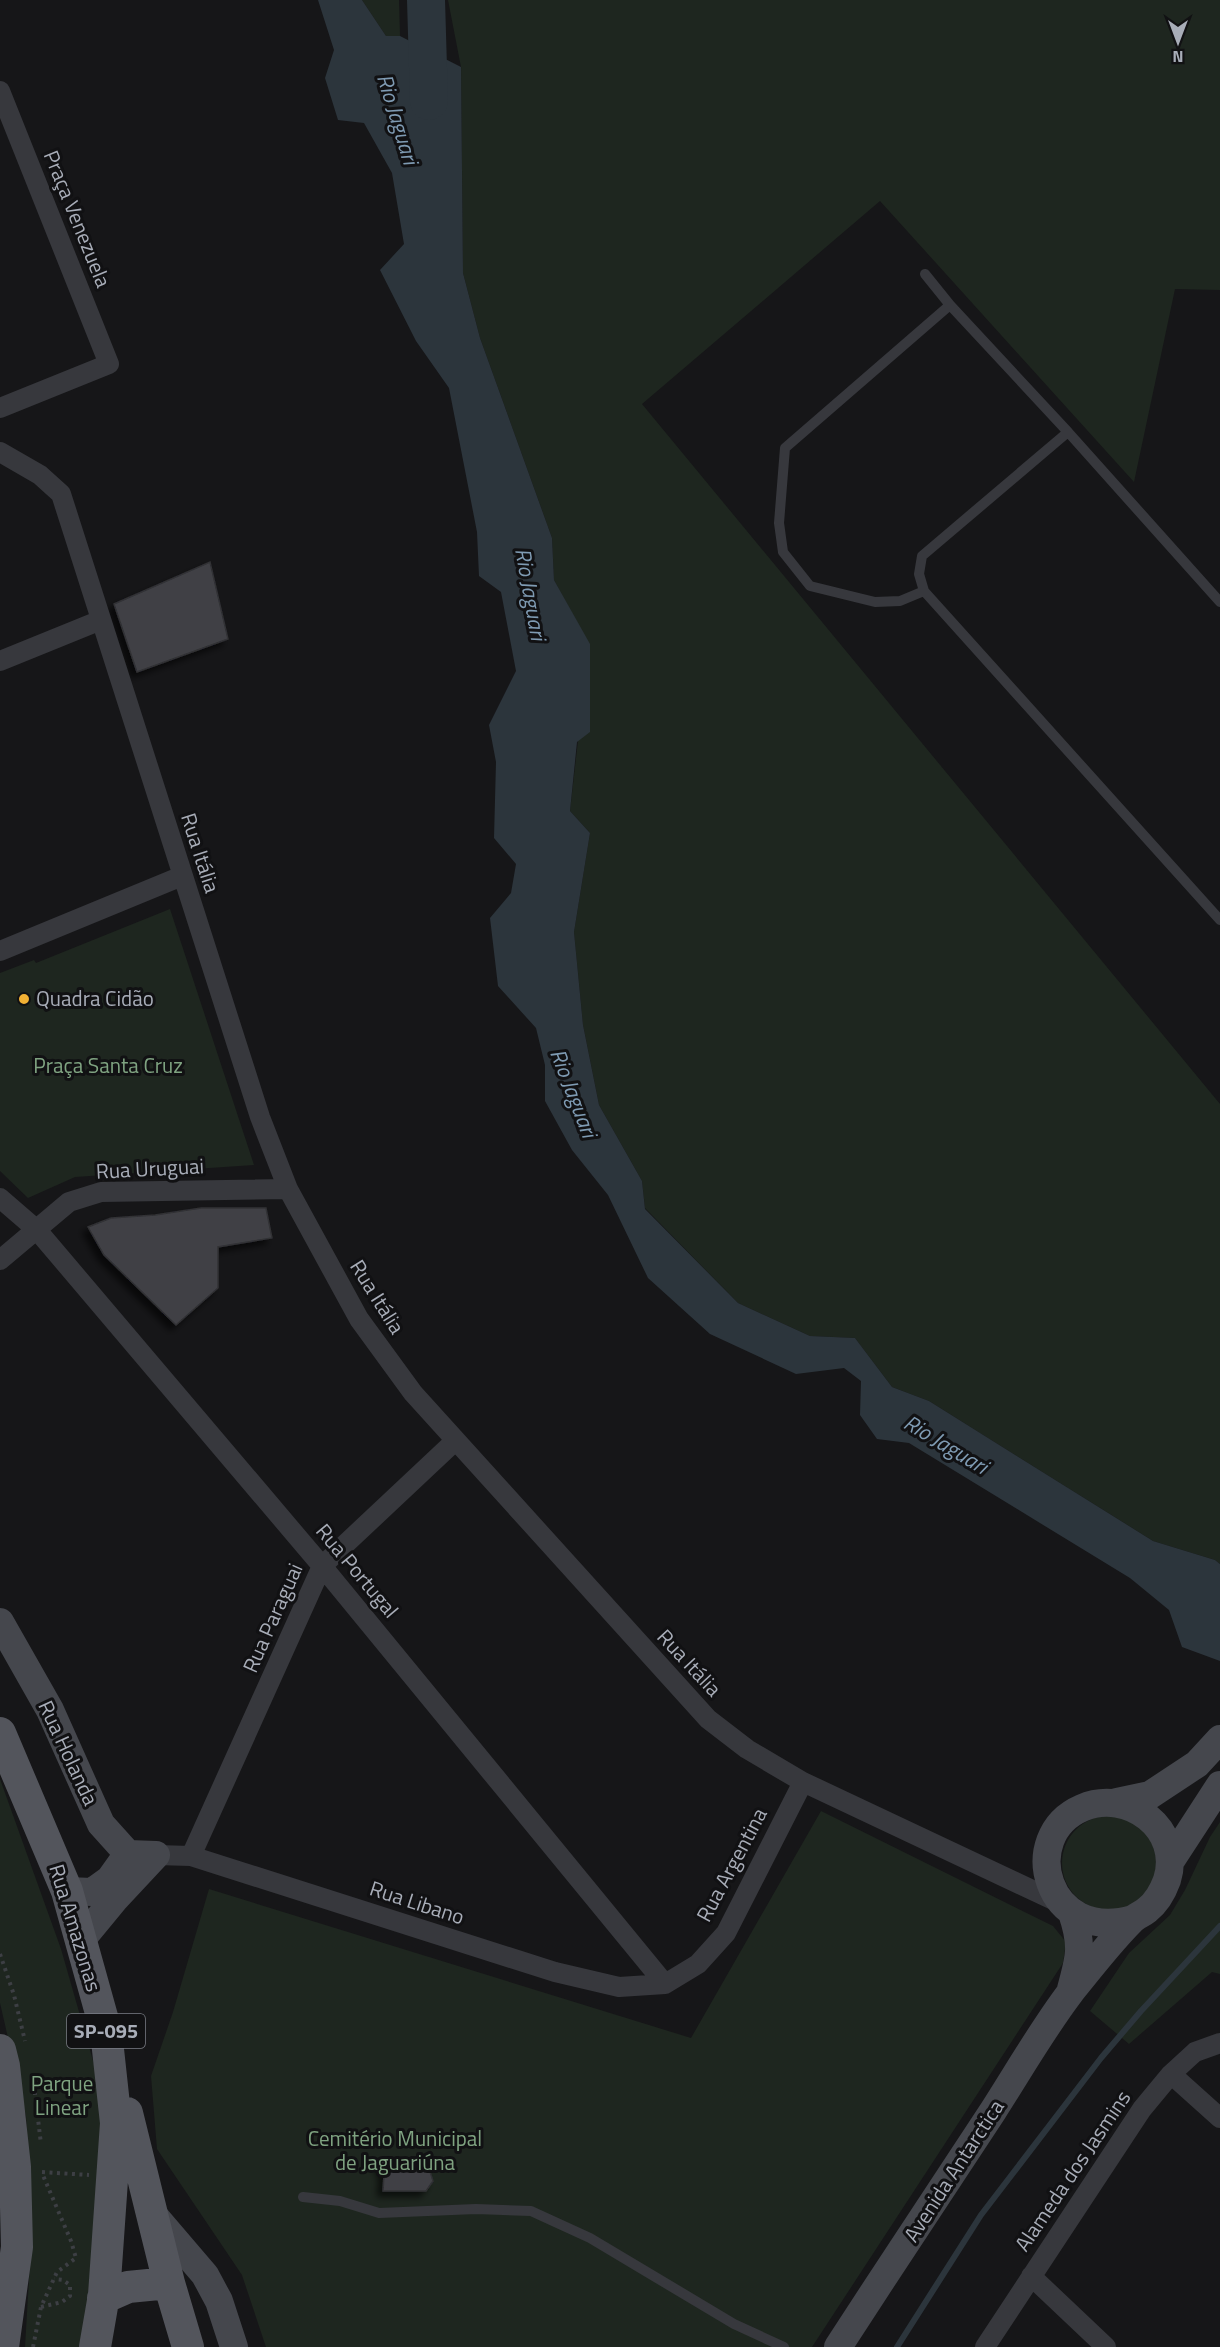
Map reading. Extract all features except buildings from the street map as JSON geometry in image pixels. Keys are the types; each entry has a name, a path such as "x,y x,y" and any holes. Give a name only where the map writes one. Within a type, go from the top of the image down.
{"main road":[{"name":"Rua Amazonas","path":"0,1733 67,1891 106,2031 116,2123 114,2177 103,2298 95,2347"},
{"name":"SP-095","path":"106,2031 169,2283 189,2347"},
{"path":"0,2050 15,2167 17,2247 3,2347"},
{"path":"103,2298 128,2287 169,2283"}],"street":[{"name":"Praça Venezuela","path":"0,91 109,364 0,408"},
{"name":"Rua Itália","path":"0,453 40,475 61,494 260,1117 288,1189 359,1319 413,1393 454,1441 708,1719 747,1749 803,1782 1068,1909"},
{"path":"0,661 101,620"},
{"path":"0,951 182,876"},
{"name":"Rua Uruguai","path":"0,1260 69,1202 101,1192 288,1189"},
{"name":"Rua Portugal","path":"0,1198 38,1230 322,1566 665,1984"},
{"name":"Rua Paraguai","path":"191,1856 322,1566 454,1441"},
{"name":"Rua Holanda","path":"0,1622 50,1710 101,1824 128,1854"},
{"path":"1117,1802 1142,1811 1156,1825 1165,1840 1170,1862 1167,1880 1160,1896 1149,1909 1133,1919 1101,1924 1085,1920 1068,1909 1057,1898 1050,1883 1046,1864 1048,1847 1055,1832 1063,1821 1080,1808 1098,1802 1117,1802 1150,1795 1158,1791 1197,1764 1220,1739"},
{"name":"Rua Argentina","path":"665,1984 698,1964 726,1933 803,1782"},
{"path":"1170,1862 1220,1785"},
{"path":"67,1891 92,1892 110,1879 128,1854 156,1855"},
{"path":"81,1940 156,1855"},
{"name":"Rua Libano","path":"156,1855 191,1856 555,1972 619,1987 665,1984"},
{"name":"Avenida Antarctica","path":"1068,1909 1078,1932 1080,1956 1070,1994"},
{"name":"Avenida Antarctica","path":"838,2347 1070,1994 1133,1919"},
{"name":"Alameda dos Jasmins","path":"985,2347 1142,2109 1171,2074 1195,2052 1220,2043"},
{"path":"1171,2074 1220,2118"},
{"path":"152,2213 205,2275 219,2301 234,2347"},
{"path":"1031,2276 1106,2347"}],"lane":[{"path":"925,274 1220,602"},
{"path":"924,591 900,601 875,602 810,586 783,552 779,523 785,448 951,305"},
{"path":"1068,432 922,556 919,574 924,591 1220,920"},
{"path":"303,2197 340,2200 379,2213 476,2209 531,2211 590,2238 734,2324 784,2347"}],"path":[{"path":"15,2167 42,2172 114,2177"},
{"path":"41,2307 62,2302 69,2296 69,2285 63,2280 54,2279"}],"green space":[{"path":"362,0 399,0 400,36 386,36"},
{"path":"448,0 1220,0 1220,290 1175,289 1134,482 880,201 642,404 1220,1104 1220,1564 1215,1560 1153,1541 929,1401 892,1387 855,1338 810,1336 738,1303 645,1208 642,1181 599,1105 583,1025 574,932 590,833 570,811 589,644 554,580 552,538 480,338 463,273 461,67"},
{"name":"Praça Santa Cruz","path":"170,909 254,1165 75,1177 28,1198 0,1171 0,973 34,960 36,963"},
{"name":"Parque Linear","path":"0,1779 61,1949 102,2092 95,2268 81,2347 25,2347 32,2228 26,2116 0,2003"},
{"name":"Cemitério Municipal de Jaguariúna","path":"821,1811 1053,1926 1066,1942 1063,1963 812,2347 266,2347 242,2275 157,2149 151,2076 173,2012 209,1889 691,2038"},
{"path":"1109,1816 1127,1819 1142,1830 1153,1845 1156,1863 1153,1881 1142,1896 1127,1907 1109,1910 1091,1907 1076,1896 1065,1881 1062,1863 1065,1845 1076,1830 1091,1819"},
{"path":"1220,1822 1220,1974 1212,1972 1129,2044 1090,2011 1129,1953 1170,1915"}],"water":[{"path":"318,0 362,0 386,36 400,36 461,67 463,273 480,338 552,538 554,580 590,644 590,732 577,742 570,811 590,833 574,932 583,1025 599,1105 642,1181 645,1209 738,1303 810,1336 855,1338 892,1387 929,1401 1153,1541 1215,1560 1220,1564 1220,1661 1182,1647 1169,1610 1130,1578 909,1443 877,1439 860,1415 861,1381 844,1368 796,1374 710,1334 648,1278 608,1195 572,1150 545,1101 545,1065 536,1028 498,986 490,918 511,893 516,864 494,838 496,762 489,725 516,671 501,592 479,576 477,532 449,388 416,341 380,270 404,244 392,173 364,123 338,120 325,78 334,50"}],"waterway":[{"name":"Rio Jaguari","path":"426,0 429,101"},
{"path":"897,2347 981,2215 1101,2058 1220,1926"}],"place":[{"name":"Quadra Cidão","path":"24,999"}]}
